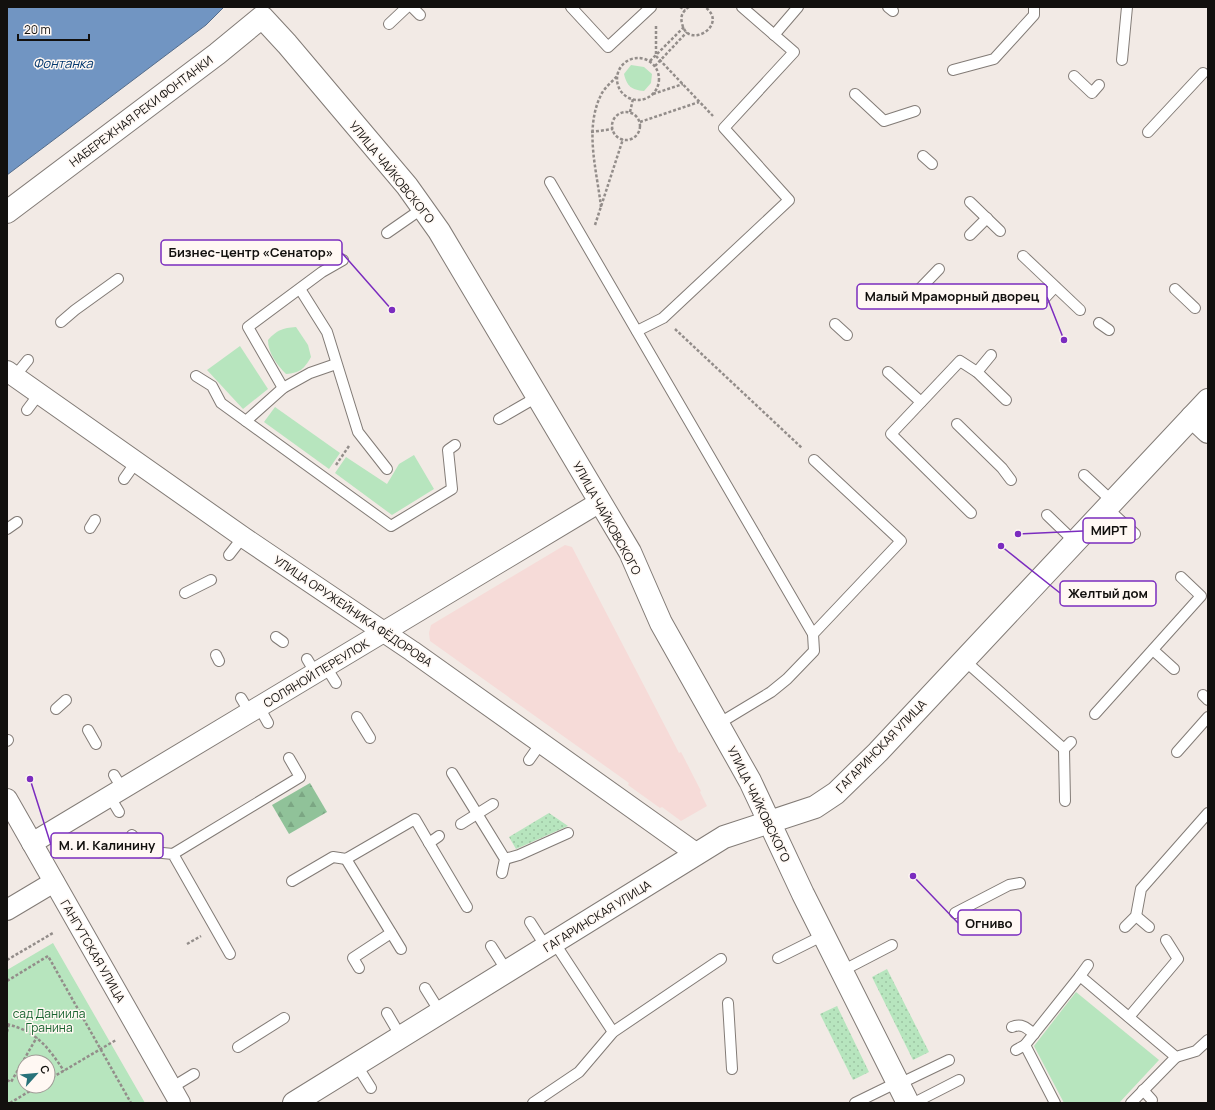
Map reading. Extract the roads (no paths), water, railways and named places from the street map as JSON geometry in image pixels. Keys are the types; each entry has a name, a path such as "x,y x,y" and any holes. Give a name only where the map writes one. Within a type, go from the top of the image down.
{"street":[{"name":"УЛИЦА ЧАЙКОВСКОГО","path":"267,12 292,50 407,186 439,231 630,552 662,623 746,774 803,894 902,1090"},
{"name":"НАБЕРЕЖНАЯ РЕКИ ФОНТАНКИ","path":"7,212 217,54 267,12"},
{"name":"УЛИЦА ОРУЖЕЙНИКА ФЁДОРОВА","path":"11,373 243,537 412,651 697,854"},
{"name":"ГАГАРИНСКАЯ УЛИЦА","path":"294,1103 724,837 815,807 836,794 878,752 1208,400"},
{"path":"1192,417 1208,432"},
{"name":"СОЛЯНОЙ ПЕРЕУЛОК","path":"32,844 600,502"},
{"name":"ГАНГУТСКАЯ УЛИЦА","path":"7,799 175,1095"},
{"path":"7,910 54,882"}],"lane":[{"path":"412,7 420,15"},
{"path":"571,7 608,47 651,7"},
{"path":"637,331 663,318 789,200 724,128 794,52 742,7"},
{"path":"774,35 798,7"},
{"path":"953,70 994,59 1034,15 1034,7"},
{"path":"1122,60 1127,7"},
{"path":"389,24 402,9"},
{"path":"1148,132 1203,73"},
{"path":"1074,76 1092,93 1099,85"},
{"path":"855,94 884,121 915,111"},
{"path":"923,156 932,164"},
{"path":"550,182 813,634 814,651 787,679 771,692 718,724"},
{"path":"970,202 1000,231"},
{"path":"387,233 423,208"},
{"path":"970,235 986,218"},
{"path":"1023,256 1080,310"},
{"path":"283,388 248,327 322,272 343,260"},
{"path":"911,298 939,269"},
{"path":"61,322 118,279"},
{"path":"1041,302 1055,287"},
{"path":"300,289 327,332 358,432 387,469"},
{"path":"1175,289 1195,308"},
{"path":"835,324 847,335"},
{"path":"1099,324 1109,330"},
{"path":"977,372 991,355"},
{"path":"11,373 28,360"},
{"path":"971,513 892,434 960,361 977,372 1006,400"},
{"path":"246,421 283,388 310,372 336,364"},
{"path":"888,372 921,402"},
{"path":"196,376 212,386 221,403 391,526 452,489 448,450 455,445"},
{"path":"27,410 39,394"},
{"path":"499,419 537,397"},
{"path":"957,424 1002,468 1011,480"},
{"path":"813,634 901,541 814,460"},
{"path":"124,480 136,462"},
{"path":"1084,474 1135,534"},
{"path":"1047,515 1075,542"},
{"path":"7,528 17,522"},
{"path":"229,555 243,537"},
{"path":"1096,714 1201,596 1181,577"},
{"path":"185,593 211,580"},
{"path":"1153,650 1174,669"},
{"path":"964,660 1067,745 1065,801"},
{"path":"56,710 66,700"},
{"path":"357,717 370,738"},
{"path":"1177,752 1208,717"},
{"path":"88,730 96,744"},
{"path":"529,760 541,743"},
{"path":"132,835 142,851 173,854 300,777 289,758"},
{"path":"452,773 505,859 502,873"},
{"path":"460,824 493,804"},
{"path":"1125,927 1136,916 1141,889 1208,813"},
{"path":"292,881 333,857 346,859 415,818 467,907"},
{"path":"505,859 519,855 568,833"},
{"path":"429,843 439,836"},
{"path":"173,854 230,954"},
{"path":"346,859 401,949"},
{"path":"955,913 1009,885 1020,883"},
{"path":"1136,916 1149,927"},
{"path":"530,922 550,945 613,1032"},
{"path":"359,968 353,958 391,933"},
{"path":"778,958 824,935"},
{"path":"1128,1017 1178,959 1166,940"},
{"path":"842,971 892,945"},
{"path":"491,946 507,971"},
{"path":"533,1103 579,1072 613,1032 721,959"},
{"path":"1055,1103 1021,1048 1034,1034 1088,965"},
{"path":"1080,976 1176,1057"},
{"path":"425,988 440,1012"},
{"path":"728,1003 732,1069"},
{"path":"386,1013 401,1037"},
{"path":"238,1047 284,1018"},
{"path":"1012,1026 1025,1026 1034,1034"},
{"path":"1131,1103 1176,1057 1196,1051 1208,1040"},
{"path":"855,1103 902,1090 949,1060"},
{"path":"356,1064 371,1088"},
{"path":"175,1095 194,1074"},
{"path":"914,1103 959,1080"},
{"path":"1143,1090 1152,1100"}],"water":[{"name":"Фонтанка","path":"7,7 224,7 206,25 7,175"}],"place":[{"name":"Бизнес-центр «Сенатор»","path":"392,310"},
{"name":"Малый Мраморный дворец","path":"1064,340"},
{"name":"МИРТ","path":"1018,534"},
{"name":"Желтый дом","path":"1001,546"},
{"name":"М. И. Калинину","path":"30,779"},
{"name":"Огниво","path":"913,876"}],"park label":[{"name":"сад Даниила Гранина","path":"49,1020"}]}
